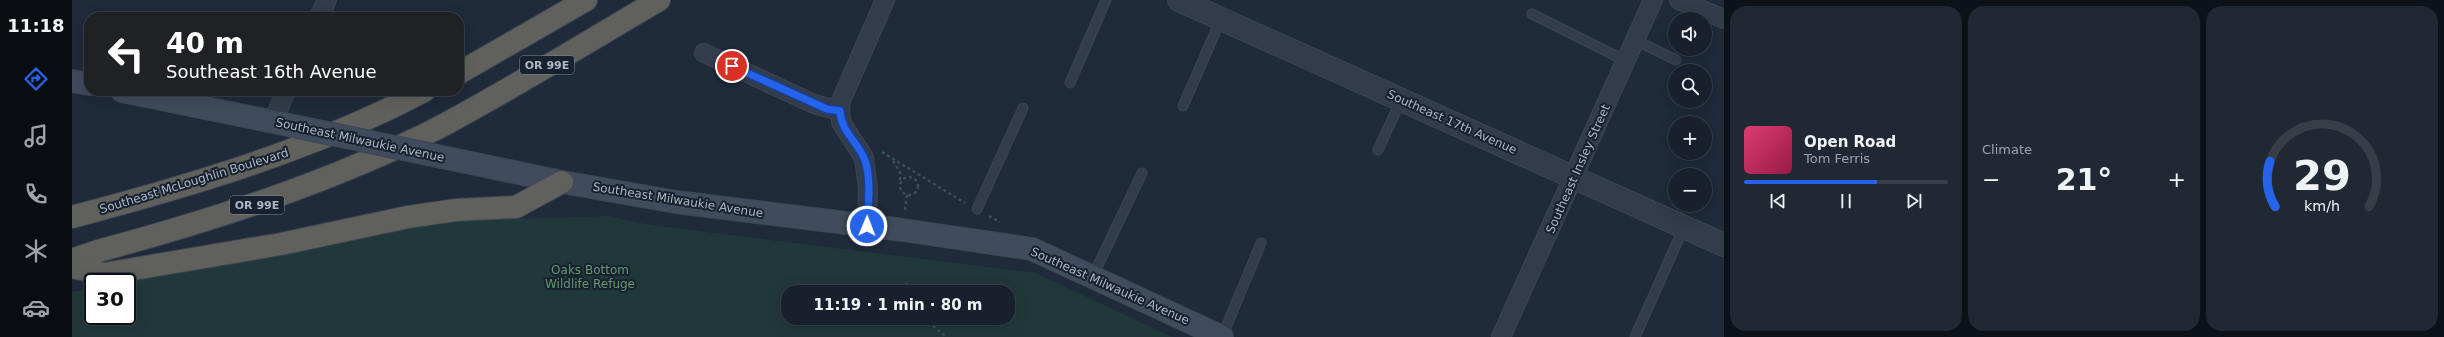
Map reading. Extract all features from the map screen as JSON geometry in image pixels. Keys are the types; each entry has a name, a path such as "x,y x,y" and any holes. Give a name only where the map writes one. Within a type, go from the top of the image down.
{"highway":[{"name":"OR 99E","path":"464,69 586,0"},
{"name":"OR 99E","path":"72,260 98,250 256,206 338,173 435,129 659,0"},
{"name":"Southeast McLoughlin Boulevard","path":"72,217 155,195 282,155 345,129 414,96"},
{"path":"72,267 104,274 281,244 408,217 456,210 516,207 562,182"}],"main road":[{"path":"72,81 84,83"},
{"name":"Southeast Milwaukie Avenue","path":"147,96 562,182 676,202 867,226 1032,250 1093,276 1222,337"}],"street":[{"path":"321,12 327,0"},
{"path":"867,226 868,188 864,158 843,126 840,111 845,89 886,0"},
{"name":"Southeast 17th Avenue","path":"1179,0 1724,245"},
{"name":"Southeast Insley Street","path":"1501,337 1654,0"},
{"path":"1679,0 1724,19"},
{"path":"704,53 814,104 840,111"},
{"path":"276,122 284,96"}],"lane":[{"path":"1070,83 1106,0"},
{"path":"1532,14 1626,61"},
{"path":"1183,106 1221,19"},
{"path":"1635,40 1676,60"},
{"path":"1378,150 1401,99"},
{"path":"977,209 1022,108"},
{"path":"1093,276 1142,173"},
{"path":"1636,337 1684,227"},
{"path":"1222,337 1261,243"}],"path":[{"path":"891,159 900,172 902,192 907,195 913,194 917,190 915,179 918,174"},
{"path":"900,184 906,177 915,179"},
{"path":"904,216 907,195"},
{"path":"932,325 946,337"}],"green space":[{"name":"Oaks Bottom Wildlife Refuge","path":"608,216 650,225 1036,273 1172,337 72,337 72,292 84,290 84,325 136,325 136,280 390,230 451,221"}],"route":[{"path":"732,66 814,104 827,109 840,111 841,122 845,130 864,158 868,188 867,226"}]}
